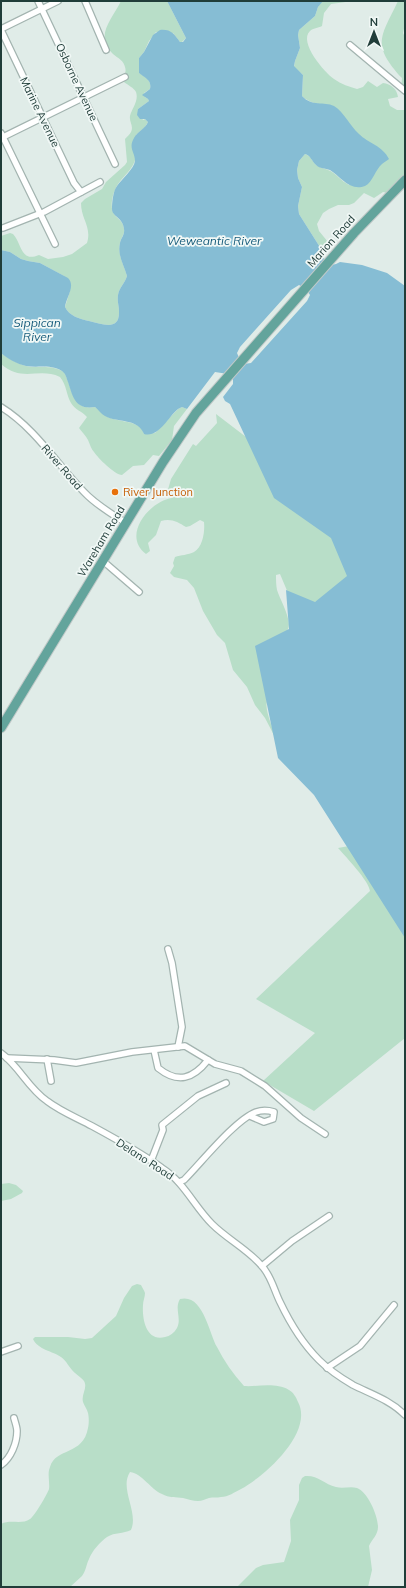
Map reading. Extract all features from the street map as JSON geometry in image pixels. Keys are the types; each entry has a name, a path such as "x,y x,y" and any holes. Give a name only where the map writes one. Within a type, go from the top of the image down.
{"main road":[{"name":"Marion Road","path":"278,319 331,259 405,180"},
{"name":"Wareham Road","path":"1,728 180,436 205,403 278,319"}],"street":[{"name":"Osborne Avenue","path":"38,1 115,164"},
{"path":"1,30 58,1"},
{"path":"85,1 106,50"},
{"name":"Marine Avenue","path":"1,30 74,183 81,192"},
{"path":"350,45 405,91"},
{"path":"55,244 2,136 125,77"},
{"path":"3,228 44,212 100,182"},
{"name":"River Road","path":"1,407 15,416 29,430 85,494 102,508 126,524"},
{"path":"103,561 139,592"},
{"path":"168,949 172,963 182,1027 178,1047"},
{"path":"7,1058 47,1059 76,1063 132,1052 185,1046 215,1064 241,1071 265,1086 302,1118 325,1134"},
{"path":"154,1050 158,1068 171,1077 188,1077 202,1069 208,1060"},
{"name":"Delano Road","path":"1,1053 7,1058 35,1092 46,1101 112,1137 170,1173 179,1182 211,1223 262,1266 271,1280 280,1303 310,1350 328,1368 348,1382 385,1400 405,1415"},
{"path":"47,1059 51,1081"},
{"path":"151,1160 163,1130 162,1125 198,1096 226,1083"},
{"path":"179,1182 184,1180 240,1122 250,1116"},
{"path":"262,1266 292,1242 329,1216"},
{"path":"328,1368 360,1346 394,1305"},
{"path":"1,1352 18,1346"},
{"path":"1,1464 8,1460 15,1446 18,1430 14,1418"}],"green space":[{"path":"121,1 167,1 186,38 180,42 173,33 156,32 139,58 139,73 148,80 150,89 144,93 145,97 149,101 138,109 143,120 145,119 148,122 136,135 135,162 116,187 112,199 113,212 121,222 124,231 120,241 119,251 127,276 118,295 119,318 117,322 113,324 104,325 75,317 69,313 65,307 70,291 64,276 40,263 21,259 10,252 1,250 1,236 10,233 13,234 25,254 33,257 39,255 48,259 72,254 87,243 88,232 81,209 81,203 102,189 106,182 127,162 125,139 132,130 130,116 137,98 136,92 124,82 125,69 123,63 113,54 105,40 106,28"},
{"path":"322,1 353,1 331,4 324,13 322,26 311,30 307,36 307,42 310,49 319,64 334,79 357,89 363,87 368,81 377,87 383,83 389,84 395,89 398,97 388,99 390,106 397,110 405,110 405,187 397,195 383,192 374,198 364,193 354,203 349,205 338,205 323,213 317,224 319,231 328,242 328,248 323,252 299,214 298,206 302,187 298,178 297,170 299,161 305,154 310,157 316,165 331,171 349,185 330,105 315,103 302,96 303,75 294,67 300,48 298,35 299,30 315,16"},
{"path":"398,1 405,1 405,24 403,33 405,37 405,92 401,89 402,78 386,57 382,40 387,23"},
{"path":"1,353 13,361 26,366 48,367 62,371 66,375 74,397 79,404 83,406 95,407 103,414 116,420 138,425 142,428 144,434 155,433 178,409 182,407 187,409 174,426 172,440 159,456 153,455 144,465 133,466 122,475 107,466 92,449 87,438 79,428 87,417 71,403 60,377 45,373 16,373 1,364"},
{"path":"216,414 250,440 328,532 356,570 335,599 308,603 288,593 280,574 276,575 277,590 288,618 288,628 286,632 266,641 259,648 267,702 266,705 277,741 265,718 255,705 247,687 233,670 225,643 217,635 203,611 194,588 187,580 174,577 170,573 174,566 173,563 175,557 192,553 200,546 204,534 204,522 200,520 186,527 171,520 161,521 156,535 148,543 150,551 146,554 139,546 136,538 137,529 141,520 148,512 155,505 172,498 167,493 171,479 193,444 196,446 217,423"},
{"path":"349,846 405,903 405,1038 314,1111 263,1081 315,1033 256,999 370,891 362,875 338,848"},
{"path":"9,1183 16,1185 23,1191 11,1199 1,1201 1,1184"},
{"path":"137,1284 141,1285 145,1293 143,1317 149,1333 159,1338 167,1337 172,1334 176,1330 179,1321 178,1303 180,1299 188,1299 194,1302 200,1308 214,1341 223,1357 232,1372 244,1386 278,1386 293,1393 298,1402 301,1414 299,1426 293,1439 274,1464 251,1483 226,1496 198,1501 167,1496 158,1492 135,1473 130,1472 127,1479 127,1486 133,1516 131,1530 110,1535 102,1541 92,1553 82,1576 70,1587 1,1587 1,1524 8,1522 23,1522 32,1517 41,1505 49,1489 49,1472 53,1461 58,1456 81,1443 85,1437 88,1426 88,1413 83,1402 85,1386 84,1381 73,1371 63,1358 38,1346 33,1339 35,1337 92,1338 116,1316 124,1298 132,1286"},
{"path":"305,1476 317,1478 336,1487 357,1488 365,1494 372,1505 378,1522 378,1530 369,1546 372,1570 368,1587 237,1587 256,1568 263,1565 284,1562 291,1541 290,1520 299,1500 299,1485 302,1478"}],"water":[{"path":"167,1 323,1 318,7 315,16 299,30 298,35 300,48 294,66 303,75 302,96 310,102 334,106 341,112 359,134 383,151 389,159 383,163 368,184 360,187 350,185 330,170 321,168 305,154 299,161 297,170 298,178 302,187 298,206 299,214 323,252 324,260 327,266 340,262 362,265 387,273 405,286 405,938 314,795 278,758 255,646 289,629 286,590 315,602 347,576 331,538 274,498 230,404 225,401 223,397 233,384 233,377 228,374 215,372 187,409 182,407 178,409 159,430 154,433 144,434 137,425 105,416 95,407 88,407 79,404 73,397 66,376 62,371 48,367 30,367 23,365 13,361 1,353 1,250 10,252 21,259 40,263 68,278 71,288 65,307 69,313 75,317 104,325 117,322 119,318 118,295 127,276 119,252 124,229 122,222 112,212 112,206 113,197 117,186 130,171 135,161 132,141 148,122 145,119 140,119 137,115 138,109 149,101 142,95 150,89 150,83 148,80 139,73 139,58 153,35 160,30 167,30 172,33 180,42 183,42 186,38","holes":["299,285 306,289 310,295 307,301 251,363 244,364 240,360 237,353 240,347 291,290"]}],"place":[{"name":"River Junction","path":"115,492"}],"water label":[{"name":"Weweantic River","path":"214,241"},
{"name":"Sippican River","path":"37,330"}]}
